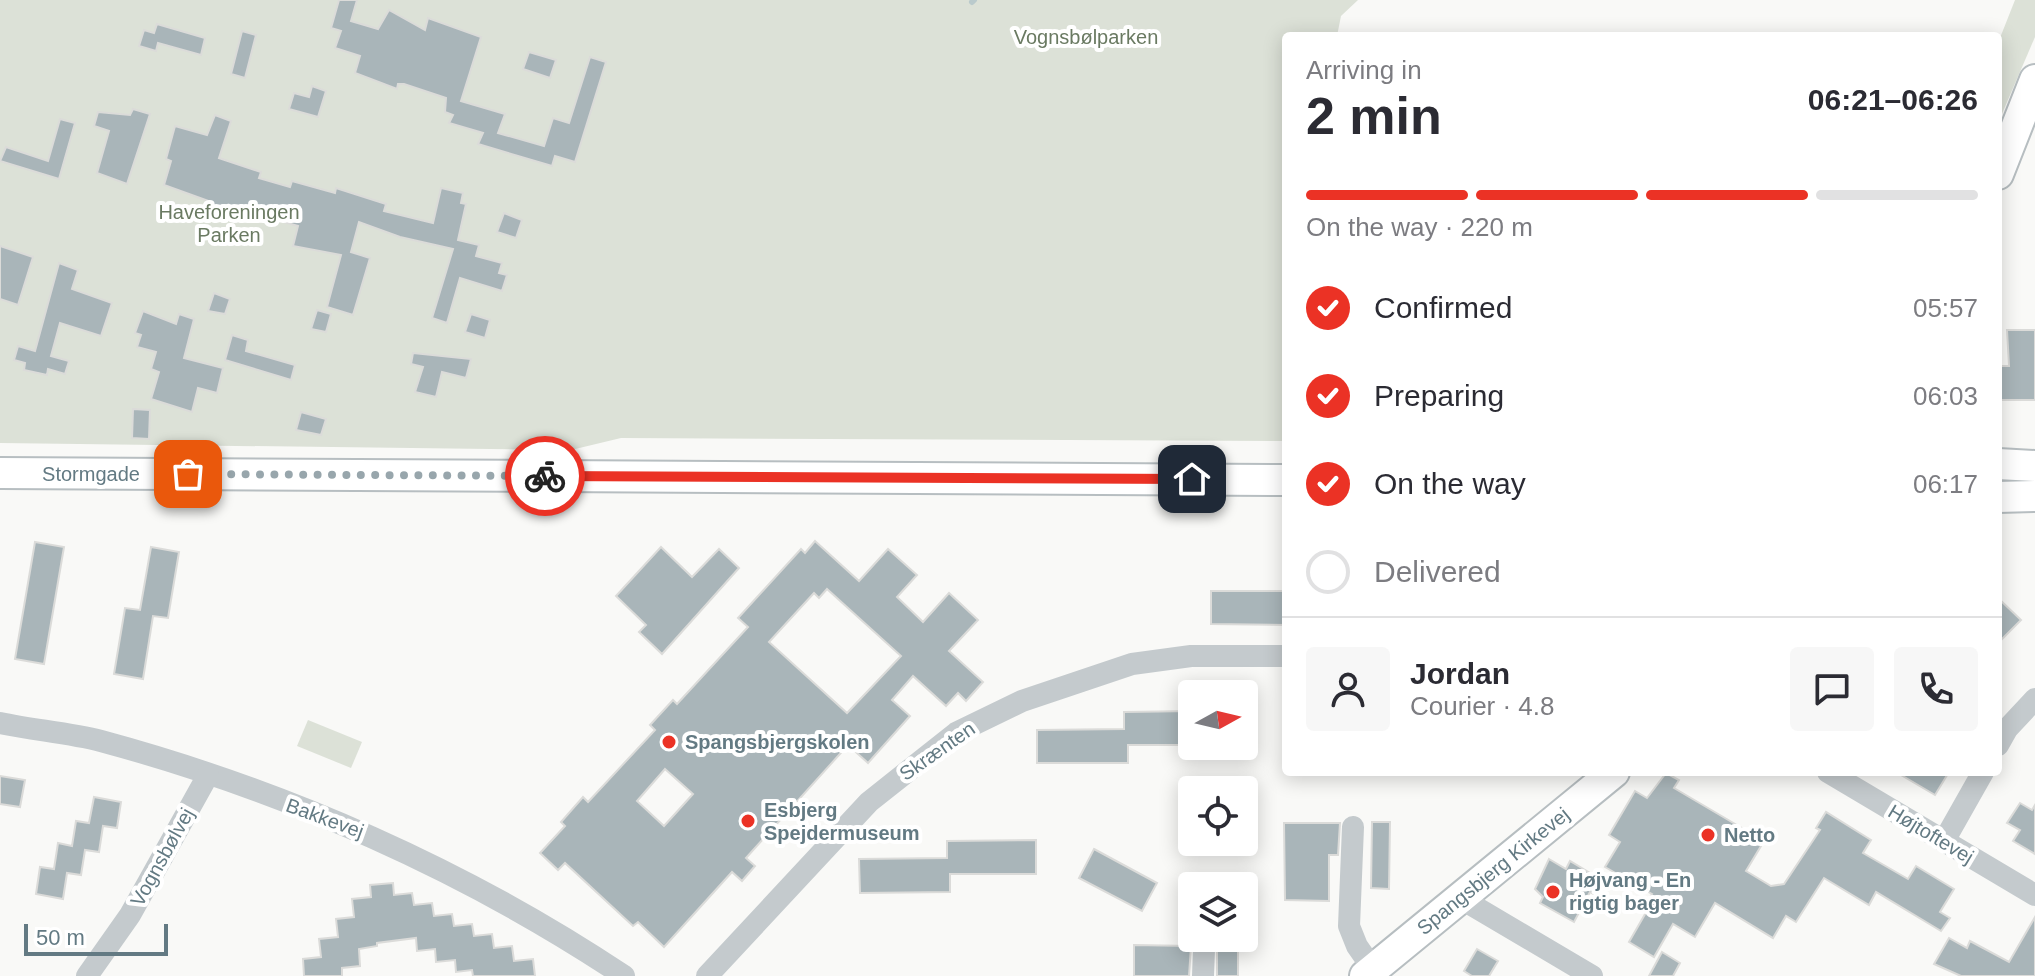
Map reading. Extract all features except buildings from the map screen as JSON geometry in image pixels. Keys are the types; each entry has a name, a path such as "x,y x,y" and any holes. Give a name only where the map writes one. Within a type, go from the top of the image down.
{"street":[{"path":"2002,164 2035,80"},
{"path":"2002,464 2035,466"},
{"name":"Stormgade","path":"0,473 1282,480"},
{"path":"2002,482 2035,480"},
{"path":"2002,497 2035,496"},
{"name":"Skrænten","path":"707,976 869,802 956,733 1022,701 1132,664 1191,656 1282,656"},
{"path":"2002,738 2035,699"},
{"name":"Bakkevej","path":"0,723 100,741 208,775 404,849 583,948 624,976"},
{"name":"Vognsbølvej","path":"87,976 130,915 208,775"},
{"name":"Spangsbjerg Kirkevej","path":"1353,827 1349,926 1369,973 1609,776"},
{"name":"Højtoftevej","path":"1835,776 2035,895"},
{"path":"1944,841 1981,776"},
{"path":"1460,898 1592,976"},
{"path":"1203,976 1204,952"}],"green space":[{"path":"0,0 1358,0 1341,16 1338,32 1282,32 1282,441 621,438 571,450 0,443"},
{"path":"2015,0 2035,0 2035,37 2002,114 2002,33"},
{"path":"308,720 362,742 351,768 297,746"}],"way so far":[{"path":"188,474 545,476"}],"place":[{"name":"Spangsbjergskolen","path":"669,742"},
{"name":"Esbjerg Spejdermuseum","path":"748,821"},
{"name":"Netto","path":"1708,835"},
{"name":"Højvang - En rigtig bager","path":"1553,892"}],"route":[{"path":"545,476 1192,479"}],"park label":[{"name":"Vognsbølparken","path":"1086,37"},
{"name":"Haveforeningen Parken","path":"229,224"}]}
